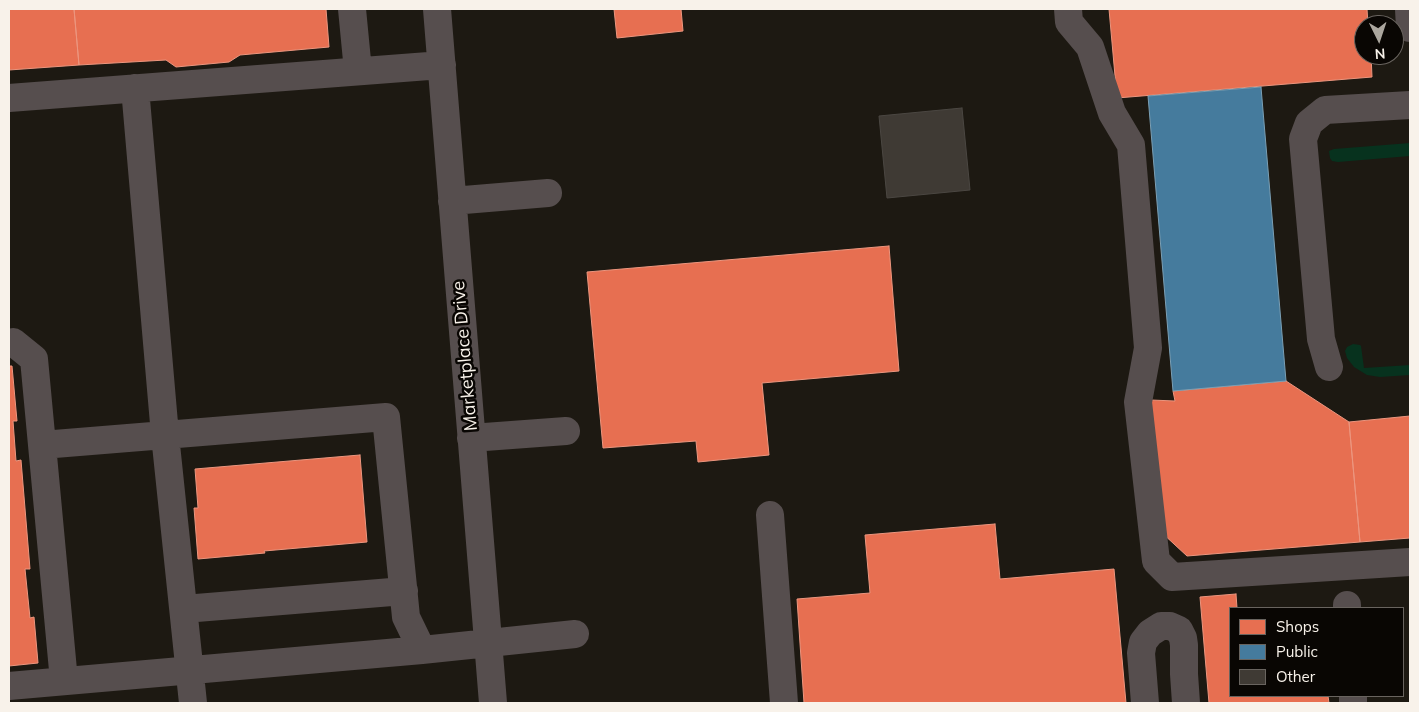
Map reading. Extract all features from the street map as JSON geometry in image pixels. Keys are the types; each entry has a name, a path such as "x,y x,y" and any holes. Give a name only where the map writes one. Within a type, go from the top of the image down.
{"street":[{"path":"352,9 358,71"},
{"name":"Marketplace Drive","path":"437,9 493,703"},
{"path":"1068,9 1069,22 1090,47 1112,113 1131,145 1148,348 1138,402 1156,561 1172,577 1410,562"},
{"path":"1409,9 1410,28"},
{"path":"9,98 442,65"},
{"path":"135,88 165,435 193,703"},
{"path":"1329,367 1321,339 1303,139 1308,123 1325,110 1410,105"},
{"path":"452,202 548,193"},
{"path":"9,343 13,342 34,359 64,681"},
{"path":"42,445 386,417 406,617 422,650"},
{"path":"471,438 566,431"},
{"path":"770,515 784,703"},
{"path":"184,609 404,591"},
{"path":"1145,703 1141,653 1143,642 1150,633 1160,626 1170,626 1179,630 1183,638 1186,703"},
{"path":"9,686 422,650 575,634"}],"green space":[{"path":"1410,143 1410,156 1338,162 1332,161 1329,151 1334,149"},
{"path":"1353,344 1361,346 1364,368 1410,365 1410,375 1380,377 1367,375 1354,367 1347,358 1345,351 1347,347"}],"building: Shops":[{"path":"9,9 74,9 79,65 9,70"},
{"path":"74,9 326,9 329,47 240,55 229,62 176,67 166,60 79,65"},
{"path":"614,9 681,9 683,31 617,38"},
{"path":"1109,9 1367,9 1367,15 1354,15 1354,65 1371,65 1372,77 1117,98"},
{"path":"889,246 899,371 762,383 769,455 698,462 696,441 603,448 587,272"},
{"path":"9,366 12,366 17,421 13,421 16,461 21,460 30,569 25,569 30,618 34,617 38,663 9,666"},
{"path":"1286,381 1349,422 1360,542 1187,556 1161,532 1151,400 1175,401 1173,391"},
{"path":"1410,416 1410,538 1360,542 1349,422"},
{"path":"360,455 367,542 198,559 194,508 198,508 195,469"},
{"path":"995,524 1000,579 1114,569 1126,703 804,703 797,599 870,593 865,535"},
{"path":"1236,594 1237,607 1229,607 1229,697 1328,697 1329,703 1209,703 1200,597"}],"building: Public":[{"path":"1261,87 1286,381 1173,391 1148,96"}],"building: Other":[{"path":"962,108 970,190 887,198 879,116"}]}
